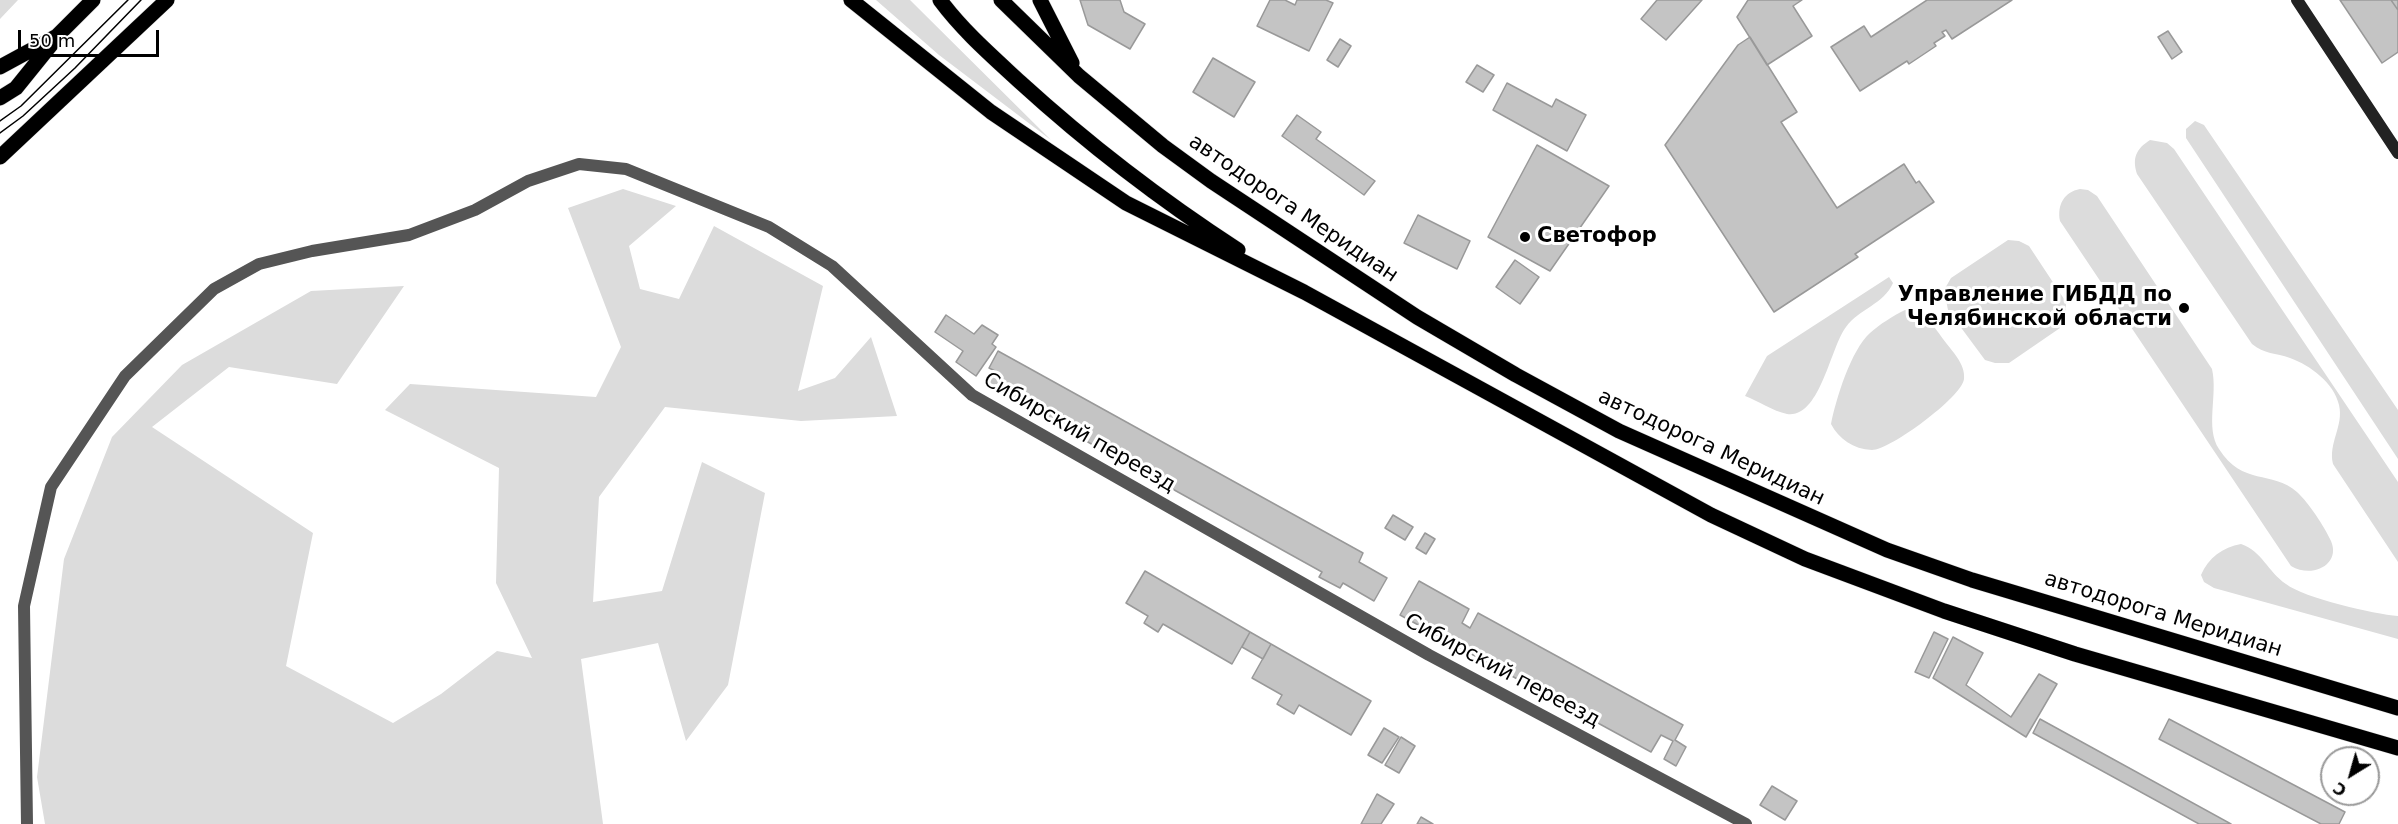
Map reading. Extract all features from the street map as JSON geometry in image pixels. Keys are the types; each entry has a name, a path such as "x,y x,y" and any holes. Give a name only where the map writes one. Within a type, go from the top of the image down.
{"main road":[{"path":"0,98 16,88 57,36 93,0"},
{"path":"0,157 167,0"},
{"path":"851,0 991,112 1126,203 1304,292 1711,515 1805,559 1944,611 2075,654 2398,748"},
{"path":"940,0 955,21 1005,68 1108,157 1188,217 1304,292"},
{"name":"автодорога Меридиан","path":"1001,0 1079,76 1163,146 1284,231 1445,334 1619,431 1887,550 1972,580 2398,708"},
{"path":"1040,0 1079,76"},
{"path":"0,67 57,36"}],"street":[{"path":"2297,0 2398,153"},
{"name":"Сибирский переезд","path":"27,824 24,606 51,487 125,376 214,289 259,264 312,251 409,235 475,210 528,181 579,165 626,169 769,227 832,266 972,395 1429,655 1746,824"}],"shaded area":[{"path":"0,0 18,0 0,19"},
{"path":"876,0 910,0 1051,140 939,55"},
{"path":"2195,121 2204,125 2398,410 2398,459 2186,138 2186,129"},
{"path":"2150,140 2167,143 2174,149 2398,482 2398,562 2333,464 2332,456 2340,413 2332,389 2327,382 2305,365 2261,350 2252,344 2137,174 2136,154"},
{"path":"623,189 676,206 629,246 640,289 679,299 714,226 823,286 798,391 835,378 871,337 897,416 801,421 665,407 599,497 593,602 662,591 702,462 765,493 728,685 686,741 658,643 581,659 603,824 45,824 37,777 64,559 112,437 182,365 311,291 404,286 337,384 229,367 152,427 313,533 286,666 393,723 441,694 497,651 532,658 496,583 499,468 385,410 410,384 596,397 621,347 568,208"},
{"path":"2080,189 2088,190 2097,196 2212,369 2214,390 2212,421 2215,441 2219,449 2237,468 2287,485 2302,497 2331,541 2332,556 2323,567 2308,571 2291,566 2060,221 2059,215 2063,200 2070,193"},
{"path":"2008,240 2019,241 2029,246 2066,302 2066,315 2060,328 2009,363 1995,363 1985,360 1948,310 1944,290 1951,278"},
{"path":"1889,277 1893,283 1884,296 1846,327 1823,380 1808,405 1798,413 1787,414 1745,396 1767,356"},
{"path":"1905,310 1923,316 1931,324 1963,368 1964,379 1951,398 1908,432 1881,448 1872,450 1859,448 1842,439 1831,424 1841,389 1863,341 1878,326"},
{"path":"2241,544 2260,557 2286,584 2308,595 2398,616 2398,639 2214,588 2204,582 2201,575 2212,559 2222,551"}],"building":[{"path":"1080,0 1120,0 1124,12 1145,24 1130,49 1088,25"},
{"path":"1270,0 1285,0 1295,5 1297,0 1326,0 1333,3 1309,51 1257,26"},
{"path":"1657,0 1702,0 1666,40 1641,19"},
{"path":"1748,0 1802,0 1793,6 1812,36 1767,65 1737,17"},
{"path":"1927,0 2012,0 1952,39 1946,30 1942,32 1945,36 1934,43 1936,46 1909,64 1907,61 1860,91 1831,47 1864,26 1871,37"},
{"path":"2340,0 2391,0 2398,10 2398,52 2382,63"},
{"path":"2391,0 2398,0 2398,10"},
{"path":"2168,31 2182,52 2172,59 2158,37"},
{"path":"1750,37 1797,112 1781,122 1837,208 1904,164 1916,183 1919,181 1934,202 1855,254 1858,257 1774,312 1665,145 1738,45"},
{"path":"1340,39 1351,46 1338,67 1327,60"},
{"path":"1213,58 1255,82 1234,117 1193,92"},
{"path":"1477,65 1494,75 1483,92 1466,82"},
{"path":"1507,83 1552,107 1556,99 1586,115 1567,151 1493,110"},
{"path":"1297,115 1321,132 1316,139 1375,181 1364,195 1282,136"},
{"path":"1537,145 1609,186 1550,271 1488,237"},
{"path":"1418,215 1470,241 1457,269 1404,243"},
{"path":"1515,260 1539,277 1520,304 1496,287"},
{"path":"946,315 974,334 982,325 998,335 992,344 996,347 976,376 956,362 963,351 935,332"},
{"path":"998,351 1363,553 1359,562 1387,578 1374,601 1343,583 1340,588 1319,577 1322,572 987,386 995,371 989,368"},
{"path":"1393,515 1413,527 1405,540 1385,528"},
{"path":"1425,533 1435,539 1426,554 1416,548"},
{"path":"1145,571 1250,632 1232,664 1163,624 1158,632 1144,623 1148,616 1126,603"},
{"path":"1419,581 1469,609 1462,623 1470,628 1478,613 1683,725 1675,740 1686,747 1676,766 1664,759 1673,741 1661,735 1651,752 1400,615"},
{"path":"1250,632 1271,644 1263,659 1242,647"},
{"path":"1934,632 1948,639 1929,678 1915,672"},
{"path":"1953,637 1983,653 1966,685 2011,717 2039,674 2057,684 2026,737 1933,678"},
{"path":"1271,644 1371,701 1351,735 1299,705 1294,714 1277,704 1282,695 1252,678"},
{"path":"2040,719 2231,824 2199,824 2033,733"},
{"path":"2169,719 2320,799 2320,806 2334,806 2345,812 2339,824 2321,824 2159,739"},
{"path":"1384,728 1399,737 1382,763 1368,755"},
{"path":"1401,737 1415,746 1399,773 1385,765"},
{"path":"1772,786 1797,801 1785,820 1760,805"},
{"path":"1377,794 1394,804 1381,824 1361,824"},
{"path":"1421,817 1433,824 1417,824"}],"tram line":[{"path":"0,121 21,106 128,0"},
{"path":"0,133 23,116 75,68 141,0"}],"place":[{"name":"Светофор","path":"1525,237"},
{"name":"Управление ГИБДД по Челябинской области","path":"2184,308"}]}
